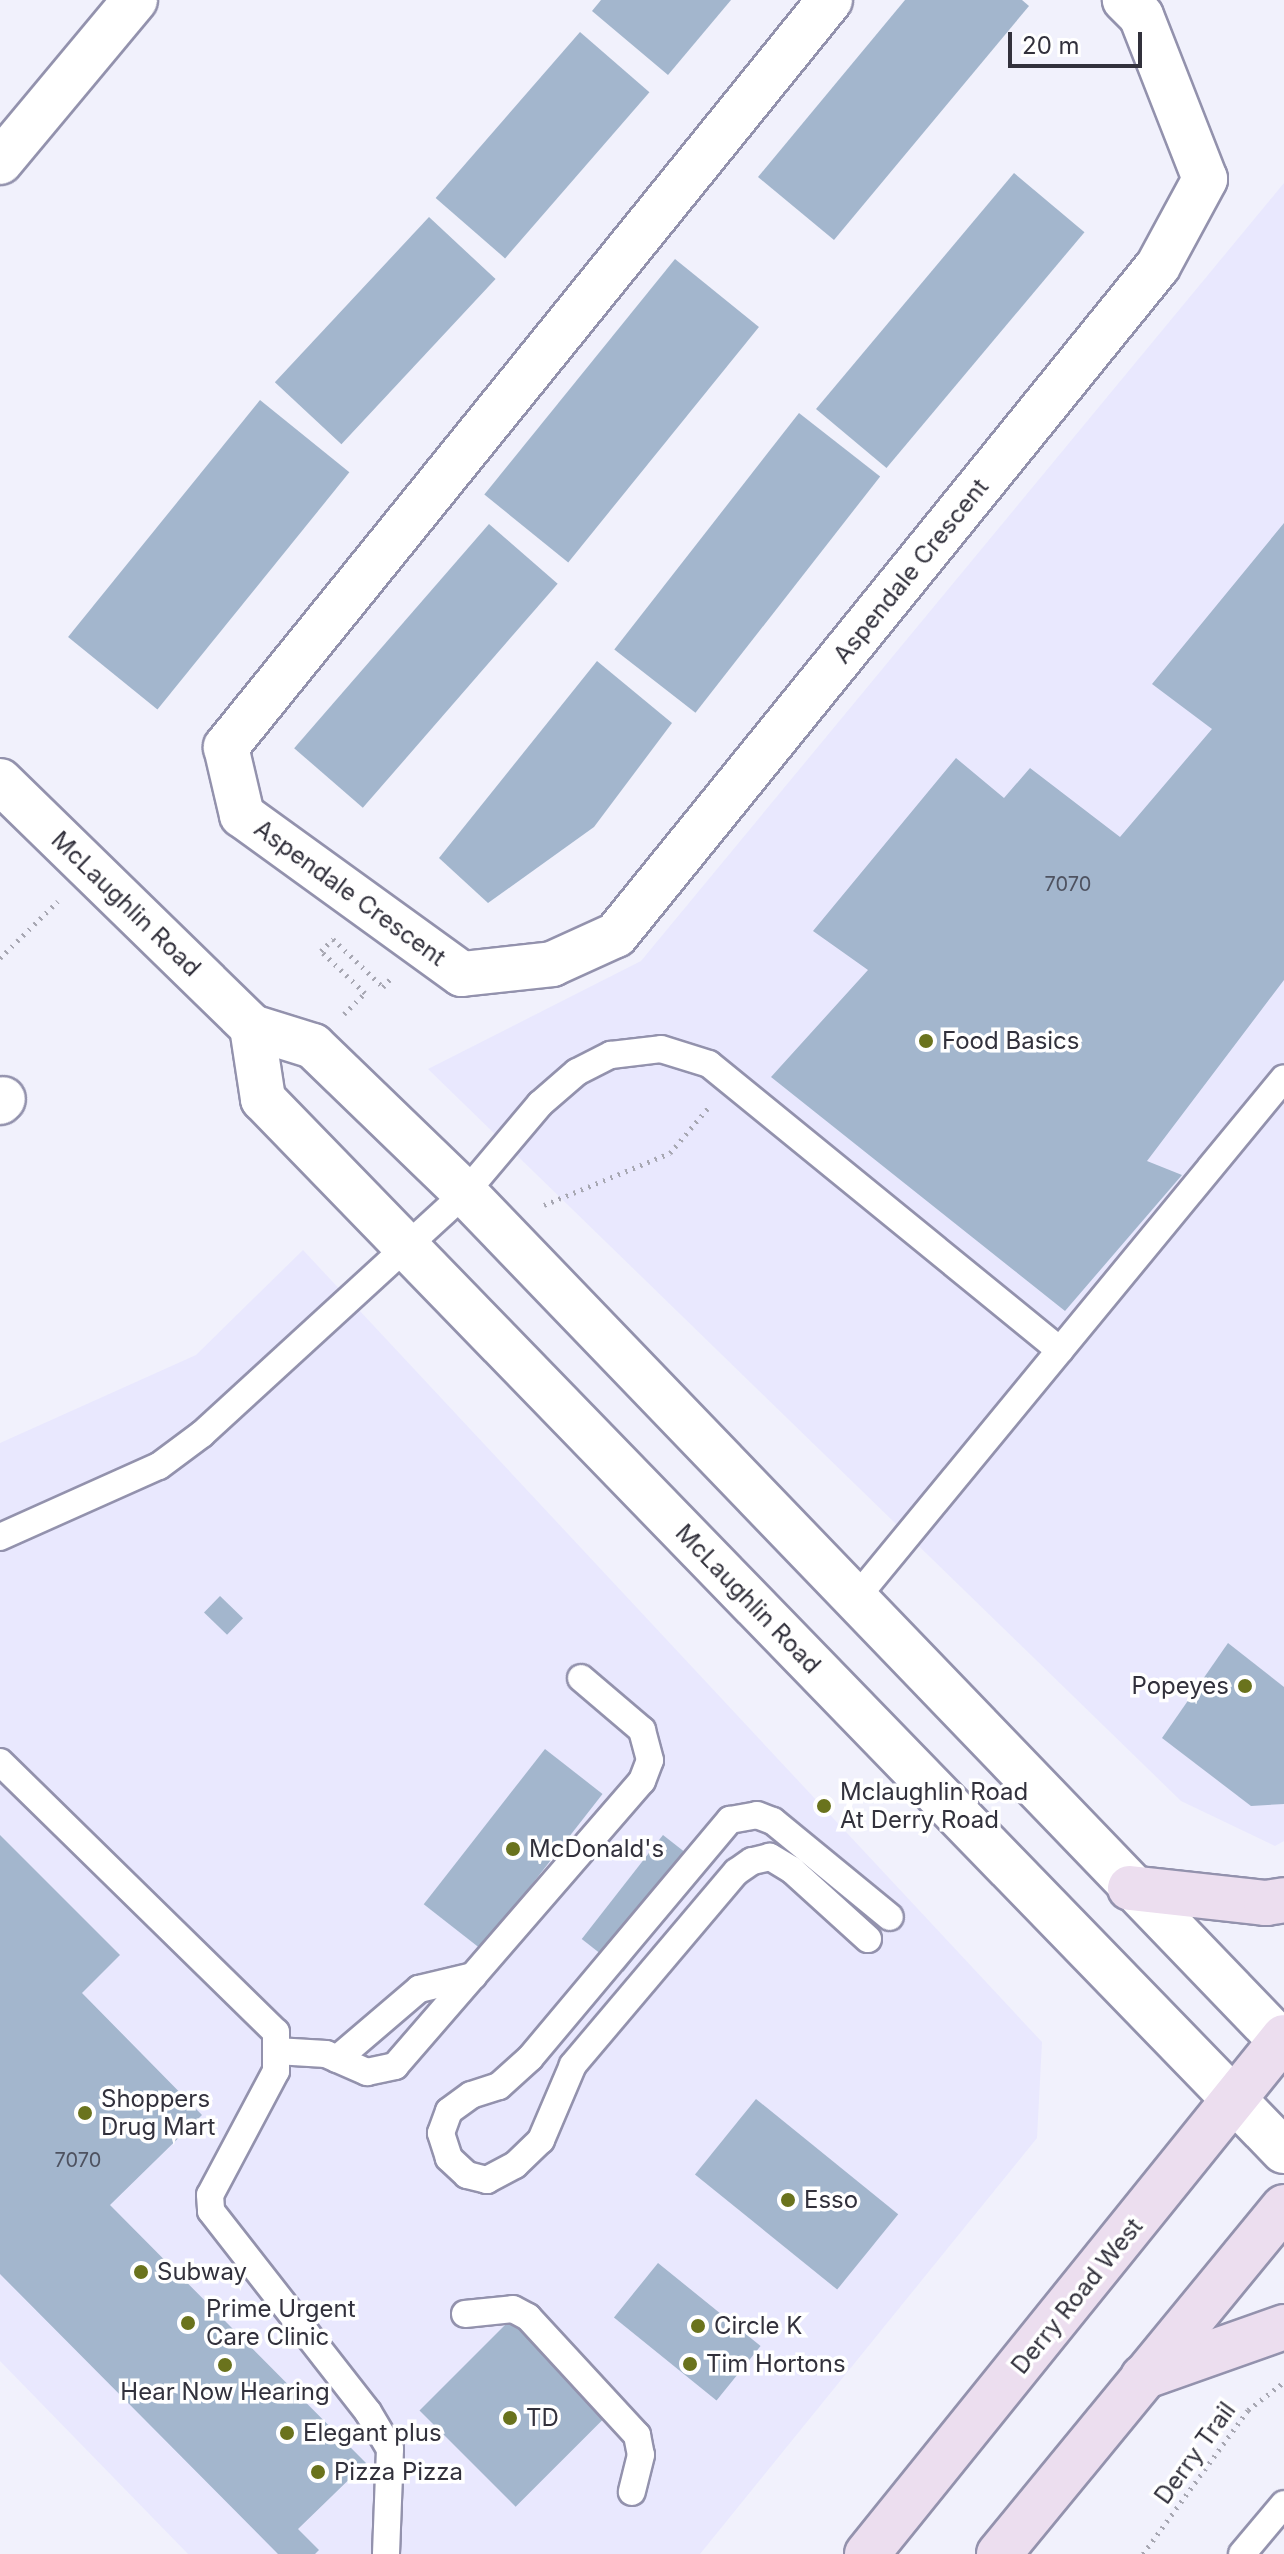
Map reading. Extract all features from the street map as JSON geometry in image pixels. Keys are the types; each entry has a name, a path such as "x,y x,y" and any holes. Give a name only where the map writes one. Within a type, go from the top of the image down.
{"main road":[{"path":"1130,1888 1266,1903 1284,1900"},
{"name":"Derry Road West","path":"867,2554 1283,2040"},
{"path":"999,2554 1138,2380 1284,2207"},
{"path":"1138,2380 1284,2327"}],"street":[{"path":"0,162 135,0"},
{"name":"Aspendale Crescent","path":"830,0 226,747 242,815 462,974 552,964 616,935 1158,266 1205,179 1141,16 1125,0"},
{"name":"McLaughlin Road","path":"0,781 252,1027 313,1046 465,1193 856,1598 1130,1888 1283,2040"},
{"name":"McLaughlin Road","path":"252,1027 263,1099 1284,2151"}],"lane":[{"path":"0,1537 159,1466 202,1434 465,1193 540,1104 577,1072 611,1055 661,1049 709,1064 1060,1350"},
{"path":"856,1598 1284,1078"},
{"path":"276,2051 337,2059 367,2072 395,2066 642,1781 650,1760 642,1730 581,1678"},
{"path":"0,1762 276,2032 276,2071 210,2195 211,2211 368,2412 390,2449 386,2554"},
{"path":"868,1939 792,1870 770,1857 752,1861 736,1872 573,2065 541,2140 515,2165 487,2180 467,2175 449,2158 441,2133 449,2111 471,2095 499,2086 530,2058 730,1820 757,1815 773,1821 890,1917"},
{"path":"337,2059 419,1989 473,1976"},
{"path":"465,2314 513,2309 538,2327 637,2435 641,2455 632,2492"},
{"path":"1242,2554 1284,2504"}],"path":[{"path":"0,958 90,869"},
{"path":"313,1046 365,993 321,951 333,939 383,987 421,944"},
{"path":"544,1205 670,1153 719,1095"},
{"name":"Derry Trail","path":"1143,2554 1248,2410 1284,2382"}],"shaded area":[{"path":"1284,183 1284,1841 1275,1846 1181,1801 428,1069 641,961"},
{"path":"303,1250 1042,2042 1037,2138 700,2554 188,2554 0,2361 0,1443 196,1355"}],"building":[{"path":"601,0 731,0 668,75 592,11"},
{"path":"905,0 1022,0 1029,6 834,240 758,177"},
{"path":"580,32 649,92 505,258 436,198"},
{"path":"1014,173 1084,232 886,468 816,409"},
{"path":"429,217 496,279 341,444 275,382"},
{"path":"675,259 759,327 568,562 484,494"},
{"path":"260,400 349,472 157,709 68,637"},
{"path":"799,413 880,476 695,713 614,649"},
{"path":"1284,523 1284,980 1147,1161 1182,1175 1065,1311 771,1077 868,970 813,931 956,758 1004,798 1030,768 1120,837 1212,729 1152,684"},
{"path":"489,524 558,584 363,808 294,748"},
{"path":"597,661 672,723 594,827 488,903 439,858"},
{"path":"220,1596 243,1618 227,1635 204,1613"},
{"path":"1228,1643 1284,1687 1284,1804 1251,1806 1162,1738"},
{"name":"McDonald's","path":"545,1749 603,1794 481,1949 424,1904"},
{"path":"0,1835 120,1955 82,1993 202,2115 110,2205 366,2463 298,2529 319,2550 315,2554 278,2554 0,2274"},
{"path":"663,1835 705,1868 623,1972 582,1939"},
{"path":"756,2099 898,2214 837,2290 695,2174"},
{"path":"658,2263 761,2346 717,2400 614,2317"},
{"path":"510,2320 606,2416 516,2507 419,2411"}],"place":[{"name":"Food Basics","path":"926,1041"},
{"name":"Popeyes","path":"1245,1686"},
{"name":"Mclaughlin Road At Derry Road","path":"824,1806"},
{"name":"McDonald's","path":"513,1849"},
{"name":"Shoppers Drug Mart","path":"85,2113"},
{"name":"Esso","path":"788,2200"},
{"name":"Subway","path":"141,2272"},
{"name":"Prime Urgent Care Clinic","path":"188,2323"},
{"name":"Circle K","path":"698,2326"},
{"name":"Tim Hortons","path":"690,2364"},
{"name":"Hear Now Hearing","path":"225,2365"},
{"name":"TD","path":"510,2418"},
{"name":"Elegant plus","path":"287,2433"},
{"name":"Pizza Pizza","path":"318,2472"}]}
